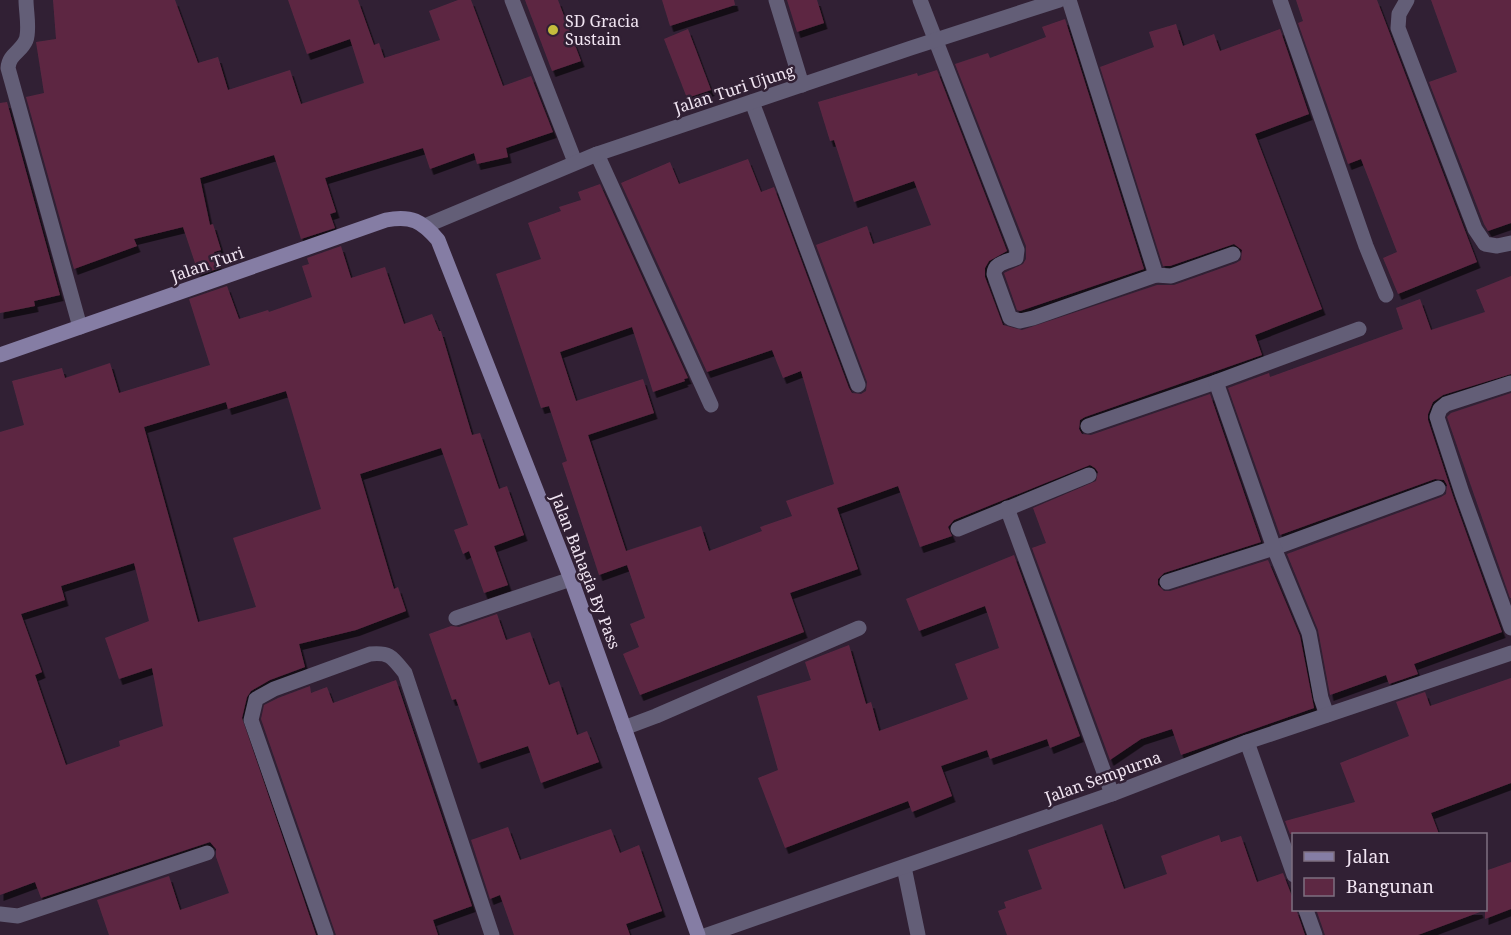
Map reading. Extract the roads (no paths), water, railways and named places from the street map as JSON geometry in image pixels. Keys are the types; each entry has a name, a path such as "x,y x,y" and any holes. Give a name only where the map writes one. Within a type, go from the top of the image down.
{"main road":[{"name":"Jalan Turi","path":"0,355 386,220 411,219 426,226"},
{"name":"Jalan Bahagia By Pass","path":"426,226 438,240 571,579 698,935"}],"street":[{"path":"26,0 26,39 8,62 8,69 81,327"},
{"path":"512,0 575,162"},
{"path":"776,0 802,85"},
{"path":"920,0 1017,250 1016,258 997,265 994,269 1010,318 1014,321 1033,318 1156,275 1172,276 1233,254"},
{"name":"Jalan Turi Ujung","path":"426,226 597,154 1059,0"},
{"path":"1069,0 1156,275"},
{"path":"1280,0 1366,246 1386,295"},
{"path":"1407,0 1399,14 1398,28 1475,229 1485,244 1497,246 1511,243"},
{"path":"752,102 858,385"},
{"path":"597,154 711,405"},
{"path":"1088,426 1359,329"},
{"path":"1216,382 1274,548 1309,633 1321,698 1327,715"},
{"path":"1511,383 1446,404 1440,409 1437,417 1462,494 1511,628"},
{"path":"958,529 1089,475"},
{"path":"1167,582 1274,548 1437,488"},
{"path":"1007,508 1112,794"},
{"path":"456,618 571,579"},
{"path":"624,728 859,628"},
{"path":"326,935 251,720 256,699 274,689 370,654 385,653 393,658 405,673 492,935"},
{"name":"Jalan Sempurna","path":"707,935 1112,794 1247,742 1511,653"},
{"path":"1247,742 1292,871"},
{"path":"0,914 18,916 207,853"},
{"path":"904,867 918,935"},
{"path":"1307,911 1315,935"}],"place":[{"name":"SD Gracia Sustain","path":"553,30"}]}
